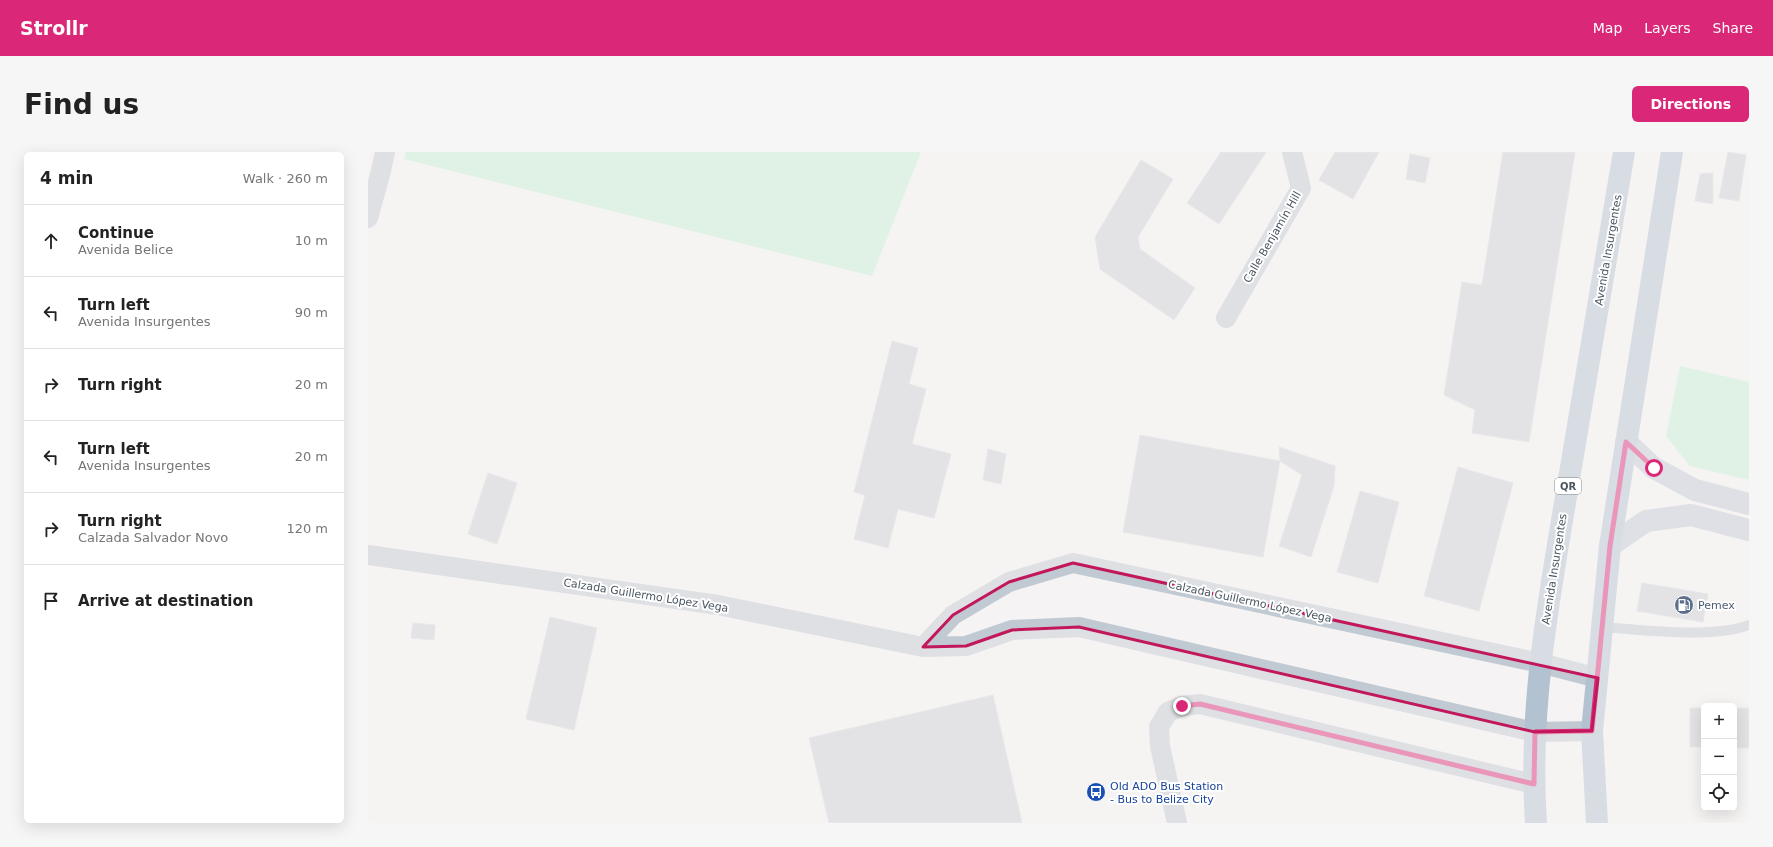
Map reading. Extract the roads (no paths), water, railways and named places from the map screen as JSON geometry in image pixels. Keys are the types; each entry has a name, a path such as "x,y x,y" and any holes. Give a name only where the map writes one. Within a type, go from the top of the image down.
{"main road":[{"name":"Avenida Insurgentes","path":"1536,823 1534,784 1535,732 1540,663 1556,554 1624,152"},
{"path":"1597,823 1592,731 1610,546 1672,152"},
{"path":"1626,442 1654,468 1695,490 1749,504"},
{"path":"1610,546 1646,521 1691,515 1749,530"}],"street":[{"path":"368,218 385,152"},
{"name":"Calle Benjamín Hill","path":"1226,318 1301,188 1292,152"},
{"name":"Calzada Guillermo López Vega","path":"368,555 718,605 923,646 966,646 1012,630 1079,627 1535,732 1592,731"},
{"name":"Calzada Guillermo López Vega","path":"923,646 952,615 1009,582 1073,563 1540,663 1598,678"},
{"path":"1177,823 1160,746 1159,726 1168,712 1182,706 1200,704 1534,784"}],"lane":[{"path":"1603,627 1685,632 1729,630 1749,625"}],"place":[{"name":"Pemex","path":"1684,605"},
{"name":"Old ADO Bus Station - Bus to Belize City","path":"1096,792"}]}
